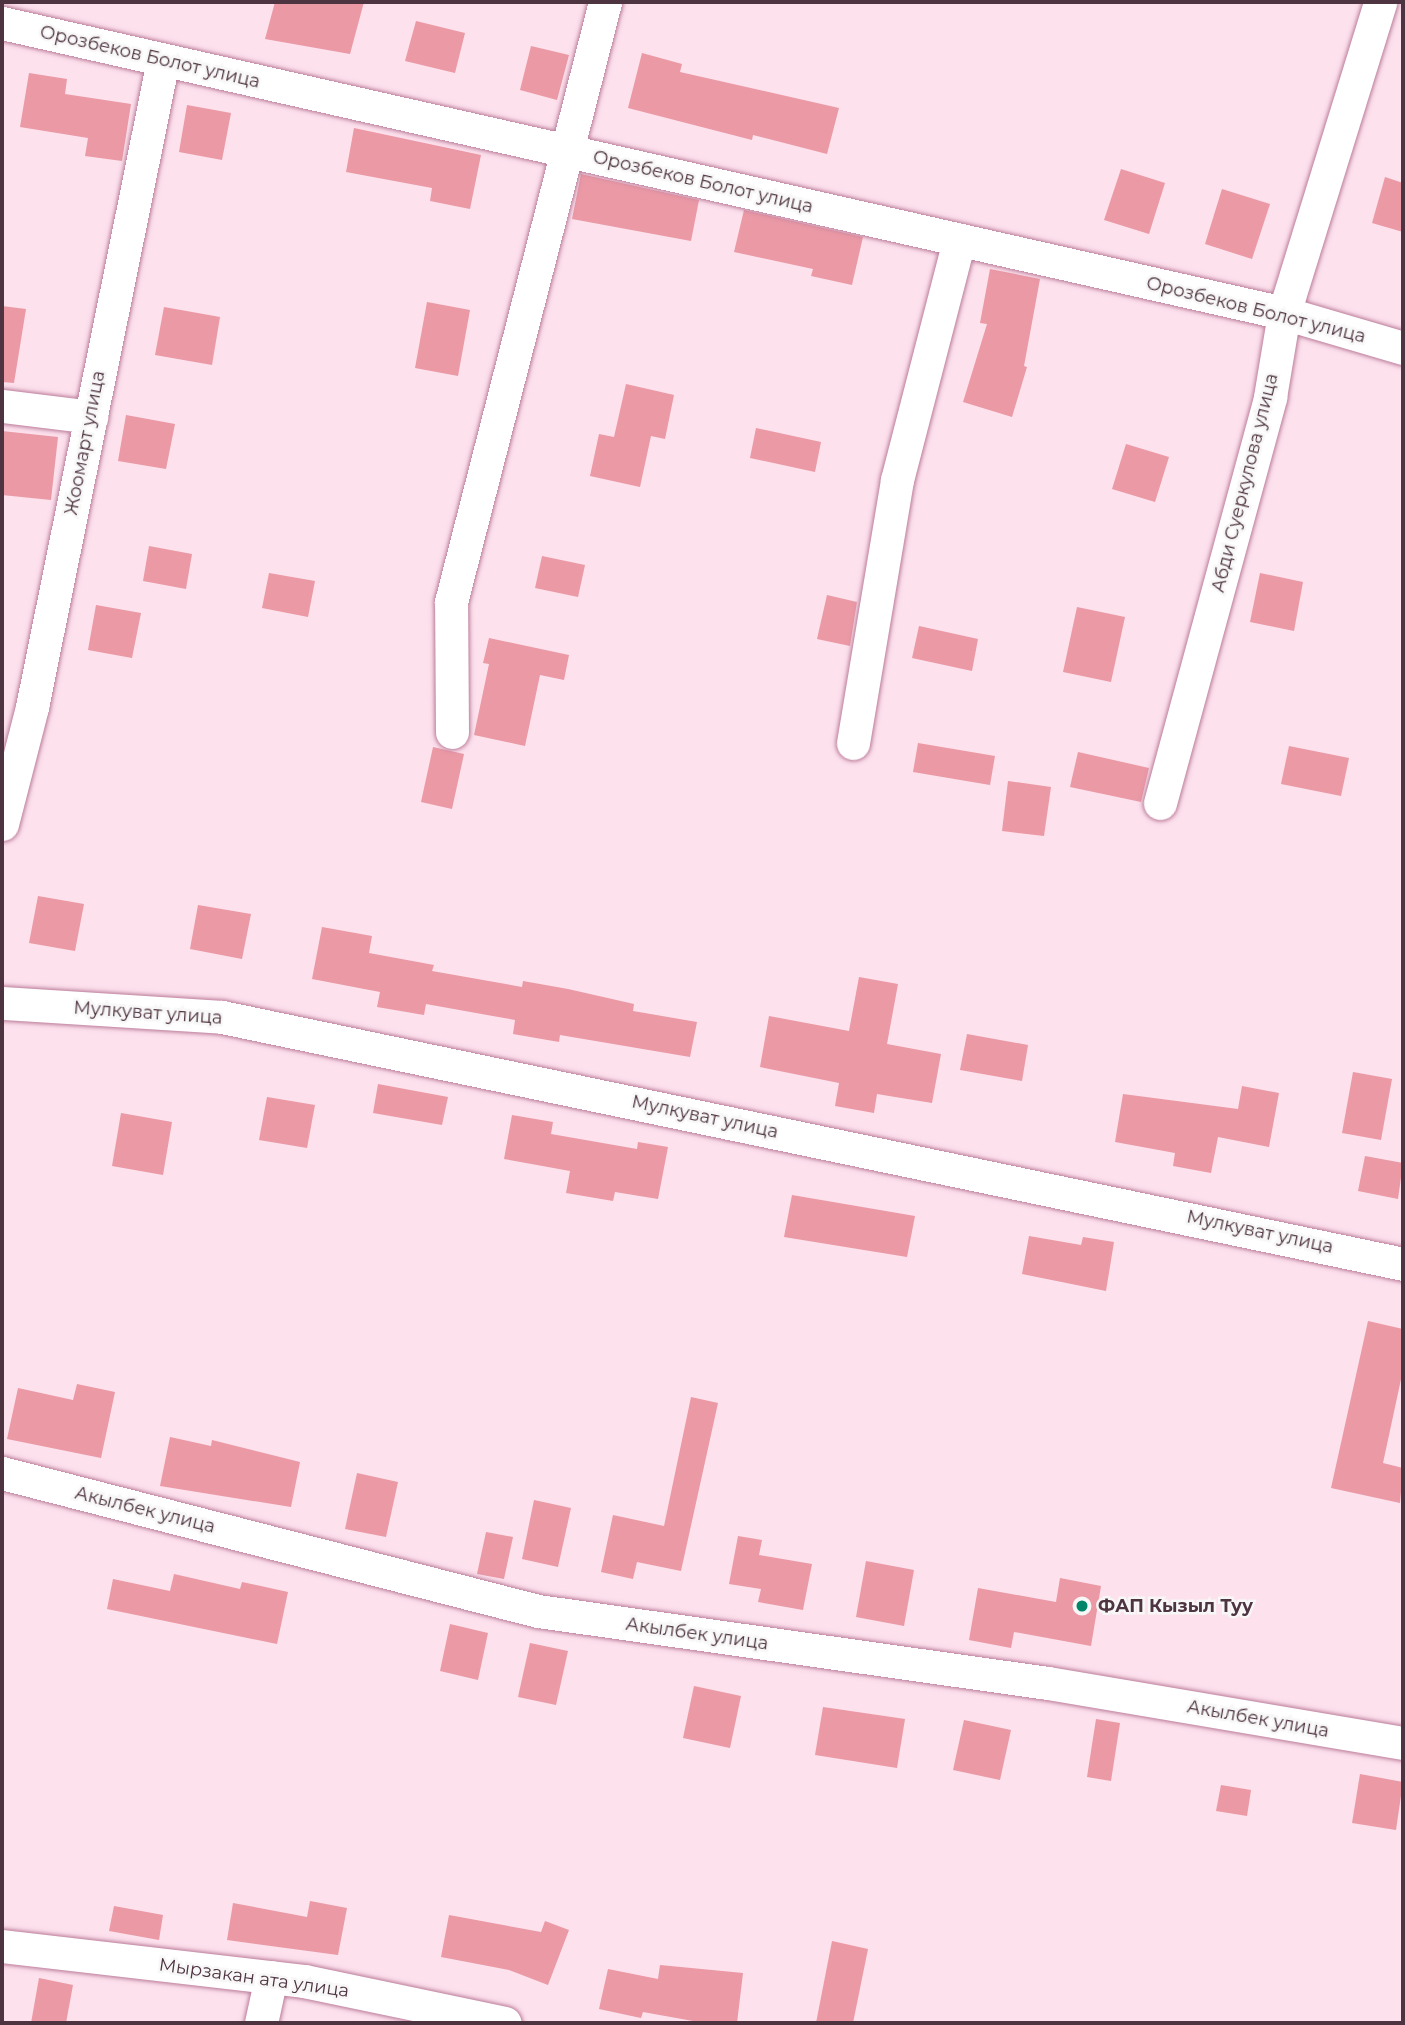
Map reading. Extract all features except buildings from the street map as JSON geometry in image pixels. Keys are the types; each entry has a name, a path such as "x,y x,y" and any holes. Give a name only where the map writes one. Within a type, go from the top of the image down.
{"street":[{"path":"452,732 451,602 564,151 606,2"},
{"name":"Абди Суеркулова улица","path":"1160,803 1270,397 1284,313 1380,2"},
{"name":"Орозбеков Болот улица","path":"2,23 1284,313 1403,348"},
{"name":"Жоомарт улица","path":"2,824 32,707 163,60"},
{"path":"853,743 897,480 959,240"},
{"path":"2,406 90,417"},
{"name":"Мулкуват улица","path":"2,1003 222,1017 1403,1264"},
{"name":"Акылбек улица","path":"2,1473 538,1611 1048,1683 1403,1743"},
{"name":"Мырзакан ата улица","path":"2,1946 271,1977 505,2023"},
{"path":"261,2023 271,1977"}],"place":[{"name":"ФАП Кызыл Туу","path":"1082,1606"}]}
